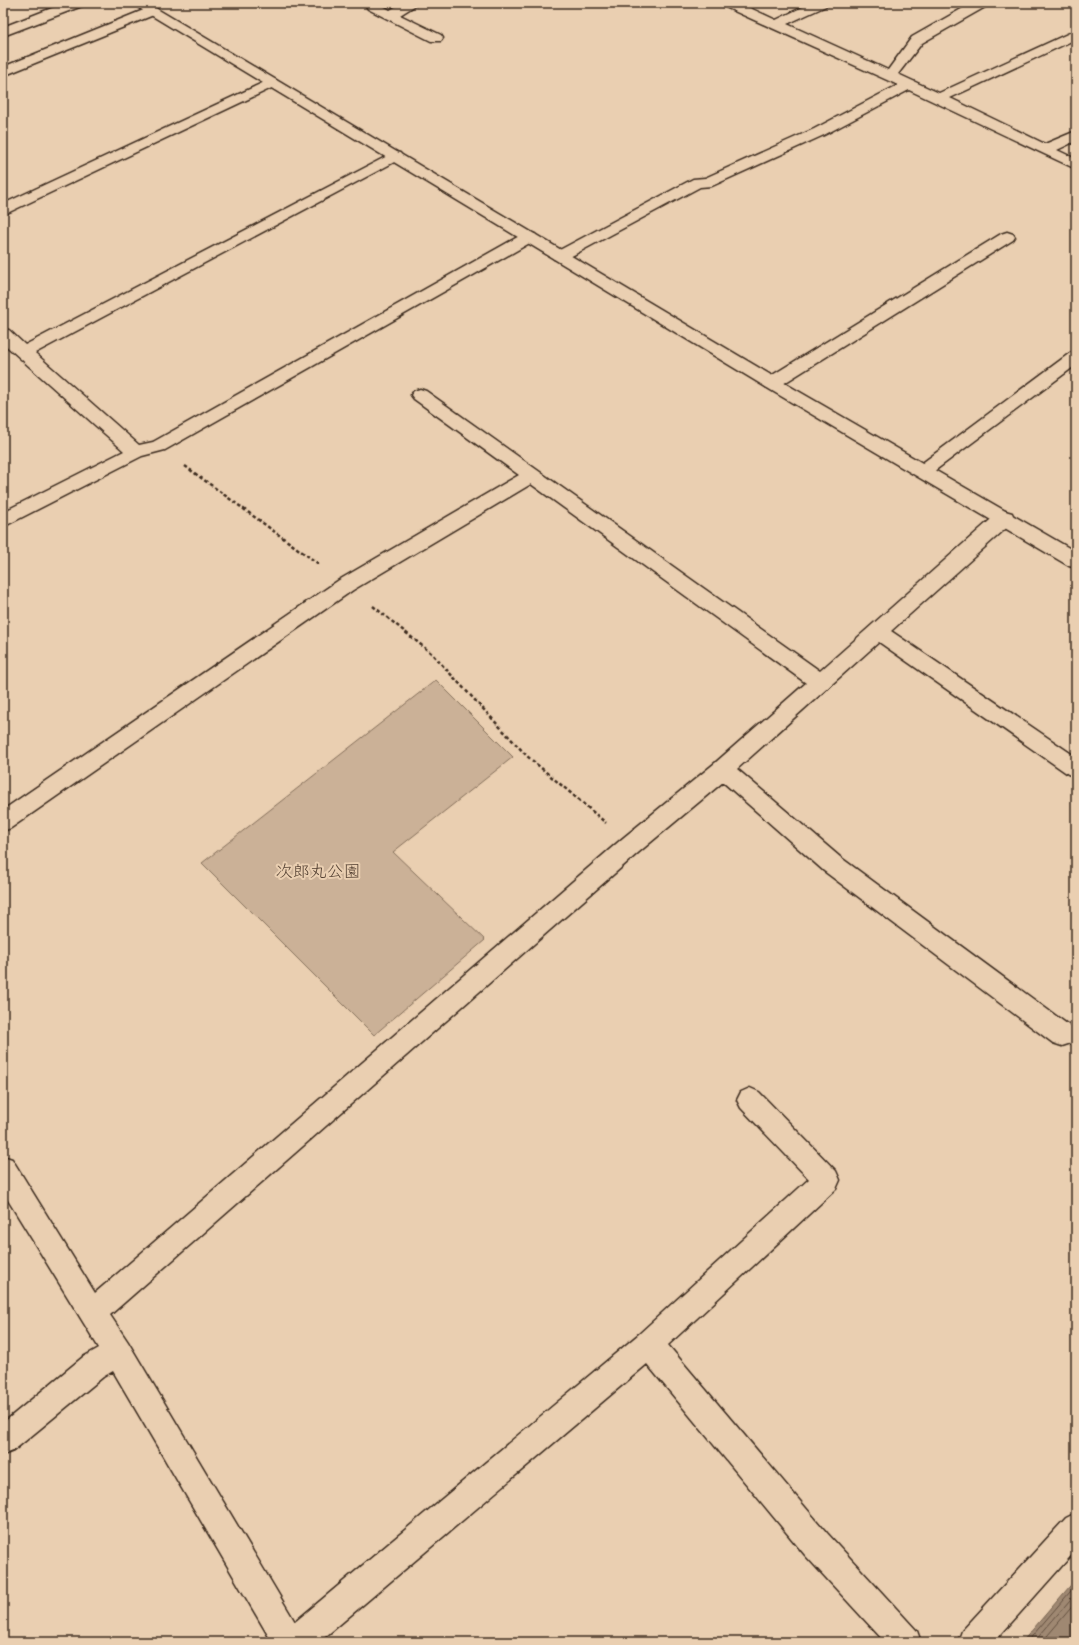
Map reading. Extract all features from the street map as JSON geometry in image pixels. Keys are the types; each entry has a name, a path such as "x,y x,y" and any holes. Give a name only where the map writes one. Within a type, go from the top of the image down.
{"street":[{"path":"3,32 77,3"},
{"path":"138,3 772,383 1005,518 1076,561"},
{"path":"390,15 412,3"},
{"path":"728,3 939,98 1076,165"},
{"path":"777,24 821,3"},
{"path":"890,76 917,40 982,3"},
{"path":"373,6 436,38"},
{"path":"3,72 152,11"},
{"path":"939,98 1076,34"},
{"path":"3,210 271,83"},
{"path":"560,256 698,182 706,184 819,132 908,85"},
{"path":"1045,150 1076,135"},
{"path":"25,352 395,156"},
{"path":"3,520 136,452 159,446 529,237"},
{"path":"772,383 1007,237"},
{"path":"3,334 136,452"},
{"path":"922,471 1076,357"},
{"path":"420,395 819,682"},
{"path":"3,822 346,585 532,475"},
{"path":"92,1313 631,845 722,769 1005,518"},
{"path":"877,631 1076,768"},
{"path":"722,769 832,864 1062,1035"},
{"path":"295,1642 649,1344 827,1180 750,1100"},
{"path":"3,1168 92,1313 118,1352 289,1642"},
{"path":"649,1344 816,1544 906,1642"},
{"path":"3,1441 93,1367 118,1352"},
{"path":"974,1642 1076,1528"}],"path":[{"path":"159,446 346,585 431,653 527,756 631,845"}],"green space":[{"name":"次郎丸公園","path":"436,680 513,757 393,852 485,940 374,1035 202,863"}],"water":[{"path":"1076,1579 1076,1642 1022,1642"}]}
